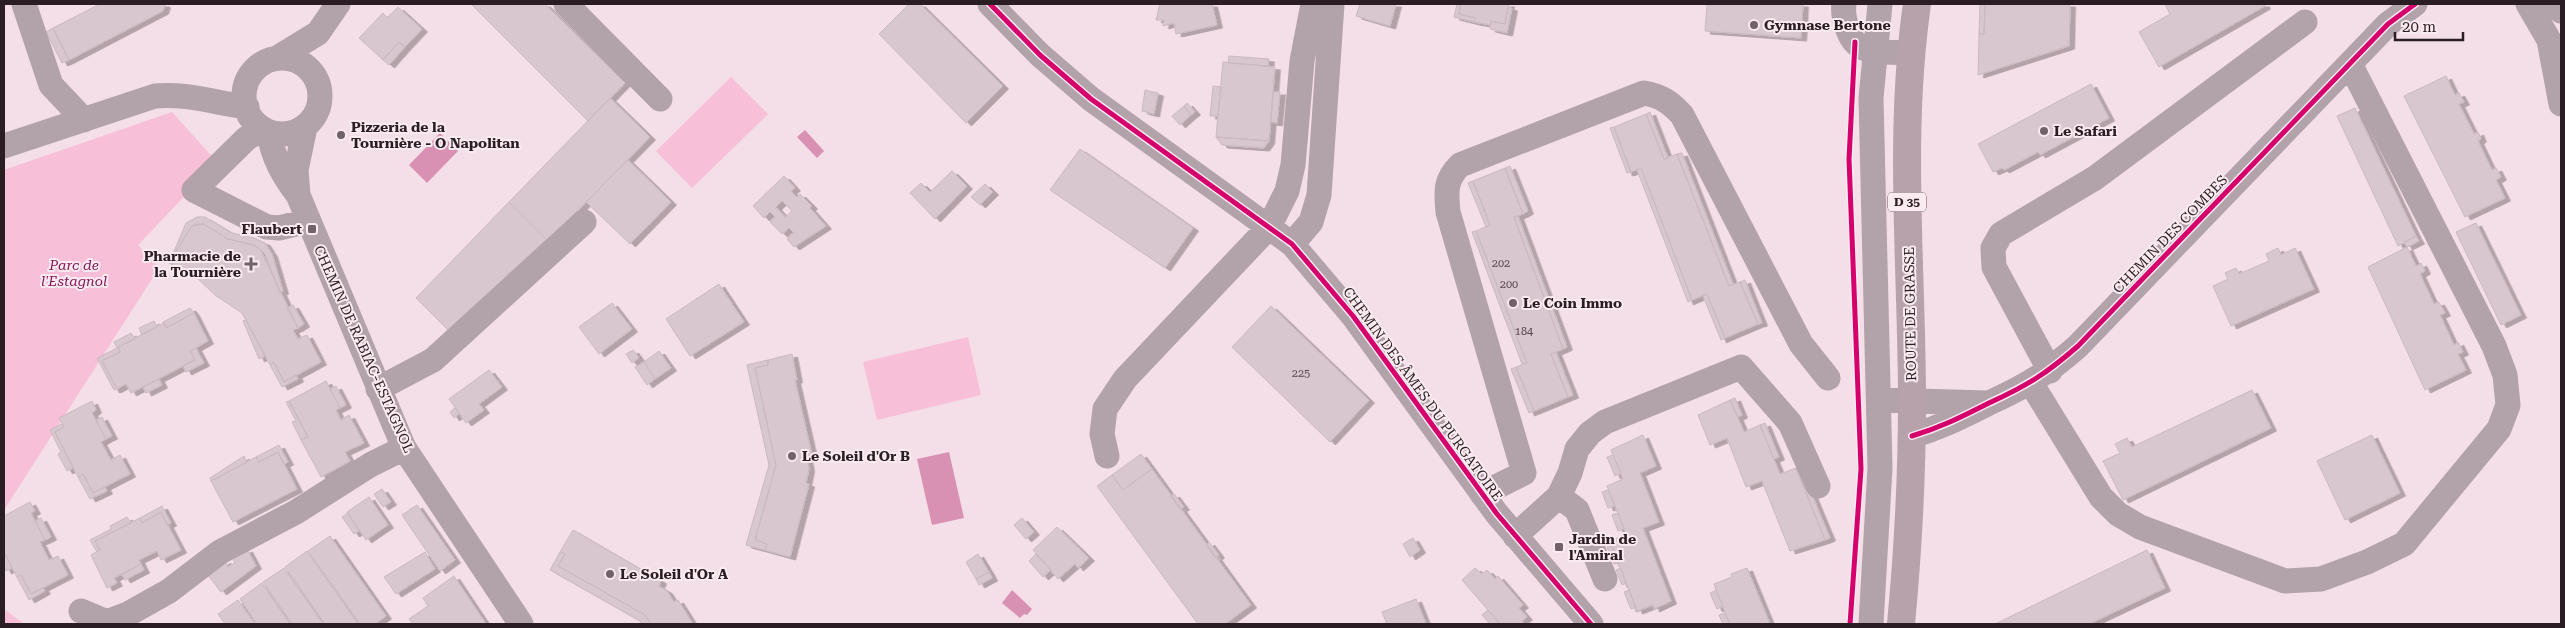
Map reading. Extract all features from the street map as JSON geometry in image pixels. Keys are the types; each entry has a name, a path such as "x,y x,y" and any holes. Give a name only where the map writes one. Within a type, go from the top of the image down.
{"main road":[{"name":"ROUTE DE GRASSE","path":"1901,624 1907,558 1912,436 1906,168 1910,53 1917,4"}],"street":[{"path":"24,4 51,85 84,120"},
{"path":"312,72 313,54 318,33 338,4"},
{"path":"566,4 660,99"},
{"name":"CHEMIN DES ÂMES DU PURGATOIRE","path":"990,4 1040,55 1091,99 1292,244 1353,316 1482,494 1515,536 1591,624"},
{"path":"1107,456 1102,434 1105,409 1125,379 1268,227 1287,192 1293,165 1302,61 1313,4"},
{"path":"1292,244 1312,222 1320,195 1332,4"},
{"path":"1844,4 1843,12 1847,28 1862,48 1910,53"},
{"path":"1871,624 1880,494 1880,400 1871,98 1880,4"},
{"name":"CHEMIN DES COMBES","path":"1912,436 1943,427 2040,377 2078,346 2388,24 2414,4"},
{"path":"2528,4 2549,40 2561,104"},
{"path":"2555,4 2561,11"},
{"path":"2305,22 2095,178 2001,234 1993,248 1994,267 2040,377 2101,497 2118,514 2140,527 2285,582 2321,578 2367,562 2404,544 2499,429 2508,405 2506,375 2494,346 2350,64"},
{"path":"279,57 318,33"},
{"path":"287,57 306,66 312,72 318,81 320,103 312,120 305,127 281,136 265,132 254,123 246,97 248,76 264,61 287,57"},
{"path":"1482,494 1524,473 1448,212 1446,196 1449,176 1460,165 1644,93 1657,95 1669,102 1682,115 1800,344 1828,378"},
{"path":"4,146 155,96 169,95 198,98 246,97"},
{"name":"CHEMIN DE RABIAC-ESTAGNOL","path":"305,127 296,170 298,195 378,389 404,448 521,624"},
{"path":"265,132 247,138 194,190 267,227 279,228 308,222"},
{"name":"CHEMIN DE RABIAC-ESTAGNOL","path":"265,132 284,176 298,195"},
{"path":"378,389 433,360 584,222"},
{"path":"1515,536 1559,496 1570,473 1577,449 1590,433 1605,422 1742,367 1790,424 1818,486"},
{"name":"CHEMIN DES COMBES","path":"1880,400 1990,403"},
{"path":"81,611 107,622 128,614 169,591 220,552 296,512 370,465 404,448"},
{"path":"1559,496 1577,510 1605,579"}],"green space":[{"path":"731,77 768,114 692,188 656,151"},
{"name":"Parc de l'Estagnol","path":"172,112 217,162 138,245 159,268 4,510 4,170"},
{"path":"968,337 981,395 877,420 863,362"},
{"path":"4,609 24,624 4,624"}],"shaded area":[{"path":"805,130 824,151 817,158 797,137"},
{"path":"440,133 458,151 427,183 409,165"},
{"path":"949,452 964,518 932,525 917,459"},
{"path":"1012,590 1032,609 1027,615 1024,614 1020,618 1002,603"}],"building":[{"path":"100,4 165,5 163,11 69,60 53,28"},
{"path":"471,4 545,4 625,83 588,121"},
{"path":"909,4 920,4 1003,86 966,123 879,34"},
{"path":"1160,4 1212,4 1217,25 1176,34 1174,23 1163,26 1164,20 1156,20"},
{"path":"1360,4 1396,4 1390,26 1356,16"},
{"path":"1457,4 1461,4 1459,14 1475,18 1474,22 1454,17"},
{"path":"1461,4 1509,4 1505,24 1491,21 1491,25 1474,22 1475,18 1459,14"},
{"name":"Gymnase Bertone","path":"1707,4 1803,4 1801,38 1705,31"},
{"path":"1980,4 1985,4 1984,34 1979,34"},
{"path":"1985,4 2070,4 2069,46 1978,75 1979,34 1984,34"},
{"path":"2165,4 2264,4 2265,6 2159,67 2139,32 2170,14"},
{"path":"398,7 422,29 405,47 399,42 383,60 359,38 383,13 387,18"},
{"path":"1508,7 1512,8 1507,33 1490,29 1491,21 1505,24"},
{"path":"53,28 69,60 62,63 46,32"},
{"path":"399,42 405,47 389,65 383,60"},
{"path":"1229,56 1269,59 1268,66 1228,63"},
{"path":"1223,62 1275,67 1269,141 1216,137"},
{"path":"2446,76 2455,95 2459,93 2464,102 2459,104 2474,134 2478,132 2481,139 2478,141 2492,170 2496,168 2501,177 2496,180 2505,198 2465,217 2404,96"},
{"name":"Le Safari","path":"2091,84 2109,118 2040,155 2038,152 2004,170 2002,168 1993,172 1978,144"},
{"path":"1213,86 1221,87 1218,116 1210,116"},
{"path":"1145,90 1158,93 1154,114 1142,111"},
{"path":"1273,92 1280,92 1277,123 1271,122"},
{"path":"610,98 650,137 548,241 509,202"},
{"path":"1187,103 1195,112 1191,115 1184,106"},
{"path":"1184,106 1191,115 1180,125 1172,116"},
{"path":"2355,108 2416,236 2398,246 2337,116"},
{"path":"1650,112 1668,158 1664,159 1646,114"},
{"path":"1646,114 1664,159 1677,154 1729,286 1740,282 1758,324 1725,338 1707,294 1692,300 1641,168 1631,172 1614,127"},
{"path":"1614,127 1631,172 1627,173 1610,128"},
{"path":"1216,137 1269,141 1264,148 1222,145"},
{"path":"1080,149 1193,228 1165,268 1050,190"},
{"path":"1682,153 1733,284 1729,286 1677,154"},
{"path":"628,160 671,202 630,244 586,202"},
{"path":"1510,166 1528,211 1523,214 1505,168"},
{"path":"1505,168 1523,214 1514,217 1563,349 1551,354 1568,397 1534,411 1516,367 1527,363 1476,231 1490,225 1473,181"},
{"path":"1641,168 1692,300 1688,302 1637,170"},
{"path":"952,171 967,186 935,219 910,193 921,183 930,192"},
{"path":"784,176 795,188 791,191 797,197 800,194 812,206 810,208 826,226 794,247 787,239 794,233 789,228 782,234 770,222 775,217 770,212 764,218 753,206","holes":["782,201 792,211 785,217 776,207"]},
{"path":"1473,181 1490,225 1486,227 1468,183"},
{"path":"985,184 993,192 980,205 971,197"},
{"path":"509,202 547,240 454,336 416,298"},
{"path":"1518,216 1567,347 1563,349 1514,217"},
{"path":"197,217 205,217 232,233 254,238 265,243 272,254 283,291 280,293 265,254 260,249 254,245 228,239 204,224 192,226 171,259 172,265 169,263 186,223"},
{"path":"2476,223 2521,315 2501,325 2456,232"},
{"path":"204,224 228,239 254,245 260,249 298,328 293,330 298,339 307,335 321,362 284,382 274,362 270,365 242,313 215,295 194,275 172,265 171,259 192,226"},
{"path":"1476,231 1527,363 1522,364 1472,232"},
{"path":"2416,236 2419,241 2407,247 2404,242"},
{"path":"2407,247 2416,266 2421,263 2425,271 2420,274 2434,304 2439,302 2445,313 2440,315 2454,345 2458,342 2463,352 2458,354 2466,370 2425,390 2368,267"},
{"path":"2278,248 2281,255 2295,248 2314,289 2231,326 2213,286 2228,279 2225,273 2236,268 2239,274 2269,261 2266,254"},
{"path":"1745,280 1762,323 1758,324 1740,282"},
{"path":"719,284 744,322 690,356 666,319"},
{"path":"1707,294 1725,338 1721,340 1703,296"},
{"path":"612,303 632,329 599,354 579,327"},
{"path":"293,305 304,324 298,328 287,308"},
{"path":"1271,306 1369,400 1330,442 1232,347"},
{"path":"190,308 194,313 166,328 163,322"},
{"path":"194,313 208,341 190,351 195,360 131,393 126,384 117,389 102,361 120,352 118,347 164,323 166,328"},
{"path":"246,320 265,356 259,359 243,321"},
{"path":"154,321 157,327 142,335 139,328"},
{"path":"131,333 135,339 118,347 120,352 102,361 117,389 114,390 97,358 117,348 114,342"},
{"path":"196,348 204,363 186,372 183,366 195,360 190,351"},
{"path":"633,350 639,358 632,363 626,354"},
{"path":"659,351 671,368 655,379 644,362"},
{"path":"1556,352 1573,395 1568,397 1551,354"},
{"name":"Le Soleil d'Or B","path":"792,354 797,380 795,380 812,455 807,456 809,469 806,483 809,484 790,557 765,550 767,544 755,540 776,465 755,368 768,365 768,360"},
{"path":"768,360 768,365 755,368 776,465 755,540 767,544 765,550 746,545 769,465 747,365"},
{"path":"274,362 284,382 296,375 298,379 282,387 270,365"},
{"path":"644,362 655,379 647,385 635,367"},
{"path":"1516,367 1534,411 1529,413 1511,369"},
{"path":"489,370 502,387 479,404 484,410 466,423 449,399"},
{"path":"159,379 162,385 146,393 143,387"},
{"path":"326,381 340,408 336,410 341,420 349,415 364,443 345,452 350,461 321,477 301,440 308,437 289,401"},
{"path":"336,386 346,405 340,408 330,389"},
{"path":"2252,390 2271,428 2123,500 2103,461 2120,453 2115,444 2127,438 2132,447"},
{"path":"1735,398 1742,415 1738,417 1730,400"},
{"path":"1730,400 1744,432 1760,425 1780,474 1796,468 1825,540 1790,551 1762,481 1746,487 1727,438 1710,445 1698,415"},
{"path":"92,401 96,410 92,413 106,439 101,442 111,460 120,455 130,474 93,493 83,474 78,477 55,432 64,427 59,418"},
{"path":"289,401 308,437 301,440 292,422 296,421 286,402"},
{"path":"455,408 459,414 454,418 450,412"},
{"path":"102,417 112,436 106,439 96,420"},
{"path":"1765,423 1779,457 1774,459 1760,425"},
{"path":"62,424 64,427 55,432 73,468 67,471 58,454 61,452 50,430"},
{"path":"1643,435 1656,466 1640,473 1659,522 1643,528 1671,601 1654,609 1653,605 1637,611 1610,541 1626,534 1607,486 1623,479 1611,450"},
{"path":"2372,435 2400,493 2345,520 2317,461"},
{"path":"279,445 288,462 284,464 278,452 259,462 256,457"},
{"path":"278,452 297,489 233,522 211,481 256,457 259,462"},
{"path":"1141,454 1152,469 1123,490 1112,475"},
{"path":"1613,455 1621,473 1615,476 1607,457"},
{"path":"244,456 247,462 211,481 210,478"},
{"path":"1800,466 1830,538 1825,540 1796,468"},
{"path":"1152,469 1251,605 1225,624 1198,624 1097,486 1112,475 1123,490"},
{"path":"83,474 93,493 105,487 107,491 90,499 78,477"},
{"path":"382,489 391,502 383,507 374,494"},
{"path":"1608,490 1615,506 1608,508 1602,492"},
{"path":"1174,494 1184,507 1180,509 1171,496"},
{"path":"369,497 388,525 366,540 347,512"},
{"path":"30,502 35,511 31,513 45,540 40,542 49,560 58,556 68,575 31,594 21,575 17,577 4,552 4,516"},
{"path":"417,505 455,560 440,571 402,515"},
{"path":"162,506 171,523 167,525 161,512 142,523 140,518"},
{"path":"161,512 181,550 161,560 157,551 139,560 141,564 114,578 117,583 107,588 91,555 100,550 95,541 140,518 142,523"},
{"path":"348,513 359,531 354,534 342,517"},
{"path":"1618,513 1624,529 1618,531 1612,515"},
{"path":"127,517 131,523 95,541 100,550 97,552 90,540 111,529 110,526"},
{"path":"41,518 51,537 45,540 35,521"},
{"path":"1022,518 1034,532 1026,539 1014,525"},
{"path":"1057,527 1089,558 1078,568 1075,564 1058,579 1033,550"},
{"name":"Le Soleil d'Or A","path":"573,530 661,581 659,586 667,591 674,602 678,600 693,624 651,624 645,615 558,566 565,554 560,552"},
{"path":"330,536 386,616 375,624 360,624 308,551"},
{"path":"1413,538 1420,550 1410,557 1403,544"},
{"path":"1209,542 1219,555 1215,558 1206,545"},
{"path":"1612,546 1619,563 1614,564 1607,547"},
{"path":"247,549 256,566 221,592 208,575 225,560 228,567 235,563 232,557"},
{"path":"2147,550 2165,588 2089,624 1995,624"},
{"path":"307,551 358,624 325,624 285,567"},
{"path":"4,552 12,568 6,571 4,567"},
{"path":"425,552 435,569 396,594 384,577"},
{"path":"560,552 565,554 558,566 645,615 651,624 642,624 640,621 550,570"},
{"path":"978,554 989,572 976,579 966,562"},
{"path":"1036,554 1051,570 1043,577 1029,561"},
{"path":"141,564 144,570 125,580 122,575"},
{"path":"284,568 323,624 292,624 263,582"},
{"path":"1475,568 1482,574 1487,570 1495,579 1498,576 1523,605 1519,608 1527,617 1522,621 1525,624 1500,624 1462,580"},
{"path":"1621,568 1626,583 1622,585 1616,570"},
{"path":"1747,568 1770,624 1730,624 1716,590 1714,584 1732,577 1731,574"},
{"path":"989,572 992,578 979,585 976,579"},
{"path":"21,575 31,594 43,588 45,591 29,600 17,577"},
{"path":"454,576 486,624 413,624 409,619 428,606 423,598"},
{"path":"262,583 290,624 257,624 240,599"},
{"path":"1629,590 1636,607 1631,609 1624,592"},
{"path":"1716,590 1723,606 1717,609 1710,593"},
{"path":"1416,599 1426,624 1387,624 1382,612"},
{"path":"238,600 255,624 225,624 218,614"},
{"path":"1488,610 1500,624 1490,624 1482,615"},
{"path":"1725,613 1730,624 1723,624 1719,615"}],"cycle path":[{"path":"990,4 1040,55 1091,99 1292,244 1353,316 1497,514 1591,624"},
{"path":"1912,436 1951,421 2015,390 2046,372 2078,346 2388,24 2415,4"},
{"path":"1850,624 1861,469 1849,159 1855,42"}],"place":[{"name":"Gymnase Bertone","path":"1754,25"},
{"name":"Le Safari","path":"2044,131"},
{"name":"Pizzeria de la Tournière - O Napolitan","path":"341,135"},
{"name":"Flaubert","path":"312,229"},
{"name":"Pharmacie de la Tournière","path":"251,264"},
{"name":"Le Coin Immo","path":"1513,303"},
{"name":"Le Soleil d'Or B","path":"792,456"},
{"name":"Jardin de l'Amiral","path":"1559,547"},
{"name":"Le Soleil d'Or A","path":"610,574"}]}
